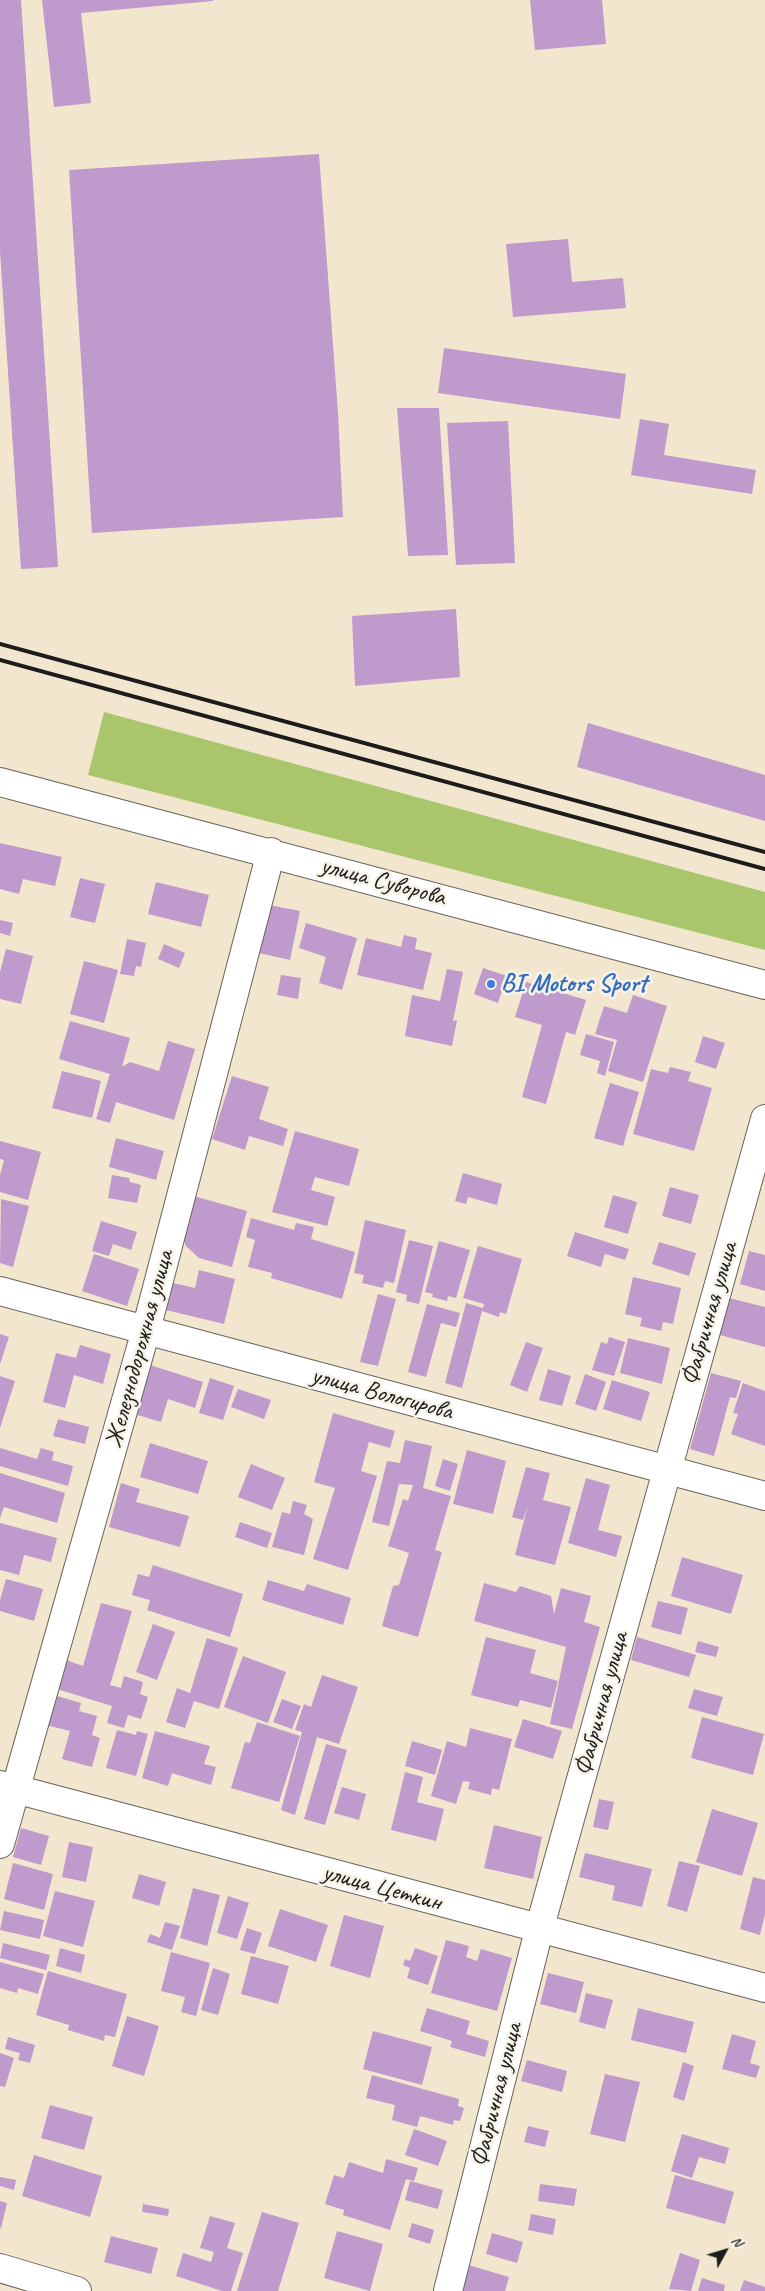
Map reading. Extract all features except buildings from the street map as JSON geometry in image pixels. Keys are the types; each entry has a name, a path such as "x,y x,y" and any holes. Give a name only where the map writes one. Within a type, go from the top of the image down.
{"street":[{"name":"улица Суворова","path":"0,782 271,852 765,985"},
{"name":"Железнодорожная улица","path":"0,1844 7,1787 146,1330 271,852"},
{"name":"Фабричная улица","path":"448,2291 540,1930 666,1470 765,1119"},
{"name":"улица Вологирова","path":"0,1291 765,1496"},
{"name":"улица Цеткин","path":"7,1787 540,1930 765,1988"},
{"path":"0,2268 77,2291"}],"green space":[{"path":"104,712 765,892 765,950 88,775"}],"railway":[{"path":"0,644 765,852"},
{"path":"0,660 765,869"}],"place":[{"name":"BI Motors Sport","path":"491,984"}]}
